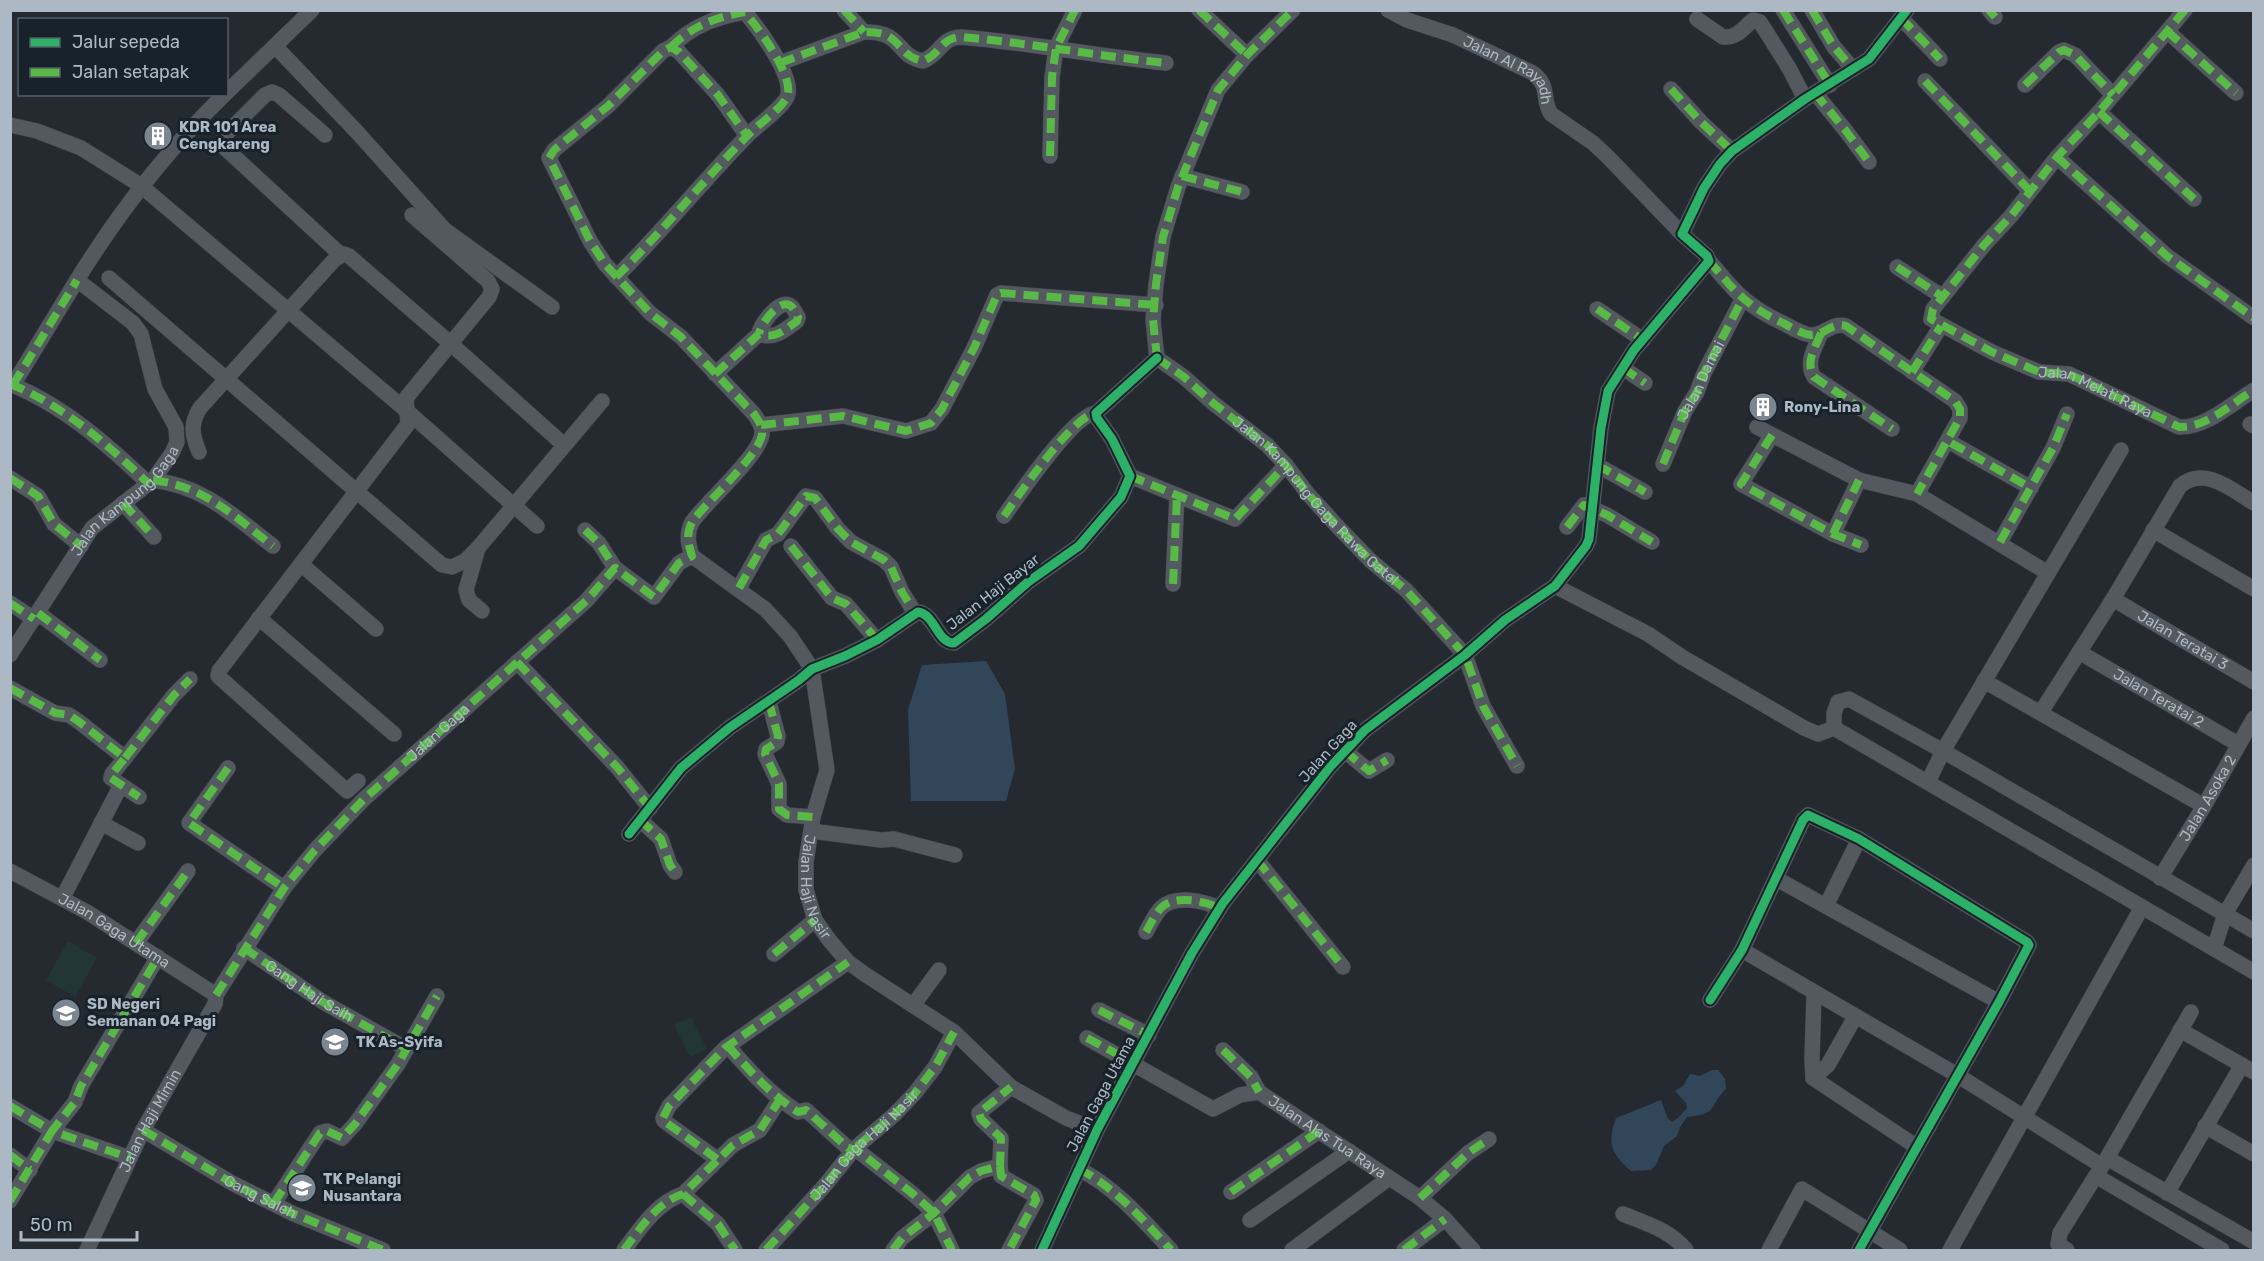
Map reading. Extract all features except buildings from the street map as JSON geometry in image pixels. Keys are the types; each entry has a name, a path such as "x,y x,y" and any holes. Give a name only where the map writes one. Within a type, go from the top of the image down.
{"street":[{"path":"228,92 312,10"},
{"path":"844,10 864,32"},
{"path":"1050,156 1052,76 1056,48 1075,10"},
{"path":"1199,10 1247,55"},
{"path":"1004,516 1045,459 1086,415 1096,413 1157,358 1153,320 1163,237 1182,176 1218,90 1247,55 1293,10"},
{"name":"Jalan Al Rayadh","path":"1388,10 1407,20 1453,35 1533,73 1542,80 1551,114 1593,143 1608,157 1682,234 1707,256 1743,298 1767,315 1801,332 1810,335 1821,333"},
{"path":"1783,10 1830,85"},
{"path":"1812,10 1834,47 1853,69"},
{"path":"1912,372 1937,324 1931,320 1931,313 1943,297 2057,157 2114,95 2185,10"},
{"path":"585,530 599,543 615,568 654,597 679,563 692,556 688,531 692,522 749,457 759,443 762,434 761,425 754,414 681,338 650,313 616,277 590,241 549,158 554,150 608,106 663,51 681,37 704,22 744,11 780,63 788,89 786,99 747,136 616,277"},
{"path":"1682,234 1711,175 1732,152 1810,96 1875,54 1904,14 1940,58"},
{"path":"1697,19 1723,37 1734,37 1753,20 1760,22 1810,96 1846,131 1869,162"},
{"path":"2167,31 2236,93"},
{"path":"780,63 864,32 887,34 915,60 923,62 951,38 991,40 1166,63"},
{"path":"275,46 357,132 445,230 552,306"},
{"path":"671,47 679,52 718,95 747,136"},
{"path":"2025,85 2059,52 2064,50 2075,55 2114,95"},
{"path":"1925,81 2030,191"},
{"path":"1671,89 1732,152"},
{"path":"324,135 279,95 272,92 265,95 225,135 222,143 341,255 349,256 564,445"},
{"path":"224,96 179,140 140,185 77,280 12,385 60,410 151,482 185,486 208,496 273,546"},
{"path":"2099,112 2194,199"},
{"path":"10,125 37,131 81,148 140,185 407,411 537,526"},
{"path":"2057,157 2167,256 2253,318"},
{"path":"1182,176 1242,192"},
{"path":"347,791 219,676 219,671 408,424 406,398 489,297 492,289 488,280 412,215"},
{"path":"199,452 192,435 193,419 226,379 341,255"},
{"name":"Jalan Gaga","path":"1192,953 1220,908 1257,860 1330,767 1365,730 1465,655 1505,620 1555,586 1586,546 1589,540 1607,395 1643,340 1709,261"},
{"path":"1897,267 1943,297"},
{"path":"109,278 442,565 452,567 465,561 478,548 602,401"},
{"name":"Jalan Kampung Gaga","path":"10,655 92,528 151,482 172,453 177,442 177,432 170,413 155,389 141,334 134,323 77,280"},
{"path":"761,425 843,416 906,431 931,423 942,409 974,348 997,295 1001,293 1156,305"},
{"name":"Jalan Damai","path":"1663,464 1685,411 1697,392 1704,373 1743,298"},
{"path":"1597,309 1643,340"},
{"path":"1893,429 1814,376 1809,369 1810,361 1821,333 1839,324 1846,326 1955,402 1960,409 1959,418 1948,441 1917,494"},
{"name":"Jalan Melati Raya","path":"1937,324 1992,352 2039,372 2069,374 2179,427 2191,427 2202,422 2253,390"},
{"path":"715,374 759,334"},
{"name":"Jalan Kampung Gaga Rawa Gatel","path":"1157,358 1184,377 1267,445 1338,528 1371,561 1406,590 1465,655"},
{"path":"1623,368 1645,383"},
{"path":"1096,413 1130,476 1235,519 1286,465"},
{"path":"2000,543 2053,448 2067,414"},
{"path":"1757,427 1859,480 1917,494 2048,573"},
{"path":"1772,435 1741,484 1833,534 1861,545"},
{"path":"1948,441 2031,488"},
{"path":"1928,782 1943,751 2121,450"},
{"path":"1597,465 1645,492"},
{"name":"Jalan Haji Bayar","path":"915,613 921,612 926,615 948,643 957,642 1028,582 1079,546 1121,497 1130,476"},
{"path":"10,478 38,496 54,524 81,546"},
{"path":"2041,712 2113,599 2180,486 2197,479 2211,478 2253,503"},
{"path":"1833,534 1859,480"},
{"path":"1173,584 1176,495"},
{"path":"629,834 670,779 729,728 769,702 812,669 877,640 915,613 902,592 891,567 884,560 851,542 838,529 815,498 809,496 806,496 778,534 766,540 739,588"},
{"path":"123,503 154,537"},
{"path":"1567,527 1584,505 1593,507 1652,542"},
{"path":"2153,530 2253,589"},
{"path":"791,546 832,597 846,604 877,640"},
{"path":"478,548 466,590 469,600 482,611"},
{"name":"Jalan Haji Nasir","path":"692,556 765,609 790,636 812,669 827,770 812,824 806,862 806,890 815,920 848,962 954,1032 1011,1087 1066,1118 1097,1130"},
{"path":"301,564 376,629"},
{"name":"Jalan Gaga","path":"216,995 284,888 315,850 364,799 586,601 615,568"},
{"path":"1555,586 1648,633 1673,652 1804,728 1818,734 1834,728"},
{"name":"Jalan Teratai 3","path":"2113,599 2253,682"},
{"path":"10,603 36,616 100,660"},
{"path":"259,618 394,734"},
{"name":"Jalan Teratai 2","path":"2079,652 2238,744"},
{"path":"1465,655 1483,706 1517,766"},
{"path":"517,662 617,767 661,839 670,865 675,872"},
{"path":"139,797 111,778 112,774 174,695 190,679"},
{"path":"1984,681 2204,806"},
{"path":"10,688 55,712 69,715 125,758"},
{"path":"1834,728 1834,713 1839,702 1849,699 2253,931"},
{"path":"769,702 778,736 777,742 766,749 765,754 779,784 779,809 812,824 881,840 894,839 955,855"},
{"name":"Jalan Asoka 2","path":"2160,878 2204,806 2253,718"},
{"path":"1834,728 2253,972"},
{"path":"1345,751 1369,771 1387,760"},
{"path":"228,768 189,823 284,888"},
{"path":"63,897 121,785"},
{"path":"1710,1000 1742,950 1806,815 1859,839 2029,945 1859,1251"},
{"path":"101,823 138,843"},
{"path":"1826,906 1859,839"},
{"path":"1257,860 1343,967"},
{"path":"2214,949 2225,914 2253,864"},
{"name":"Jalan Gaga Utama","path":"10,871 63,897 216,995"},
{"path":"136,943 188,872"},
{"path":"1777,879 1999,1002"},
{"path":"1146,932 1161,908 1172,901 1207,903 1220,908"},
{"path":"1950,1251 2142,908"},
{"path":"774,954 815,920"},
{"name":"Gang Haji Saih","path":"244,948 323,1002 405,1048"},
{"path":"1742,950 1814,994 1957,1075 2102,1167 2222,1251"},
{"name":"Jalan Gaga Utama","path":"1042,1251 1097,1130 1192,953"},
{"path":"10,1201 52,1131 75,1102 81,1086 158,957"},
{"path":"717,1159 664,1122 663,1118 669,1106 728,1046 848,962"},
{"path":"914,1004 939,970"},
{"path":"1813,1078 1814,994"},
{"name":"Jalan Haji Mimin","path":"87,1251 143,1130 215,1004 216,995"},
{"path":"274,1203 320,1133 324,1131 339,1138 344,1137 386,1082 436,996"},
{"path":"1099,1010 1149,1035"},
{"path":"2067,1251 2058,1244 2060,1233 2102,1167 2191,1012"},
{"path":"1813,1078 1828,1065 1855,1017"},
{"path":"2167,1193 2205,1126 2248,1069 2180,1029"},
{"name":"Jalan Gaga Haji Nasir","path":"766,1251 854,1149 894,1115 915,1093 935,1067 954,1032"},
{"path":"1087,1038 1134,1063"},
{"path":"728,1046 758,1080 780,1099 798,1112 806,1110 848,1148 854,1149 934,1213 952,1251"},
{"path":"1223,1050 1251,1077 1259,1092"},
{"name":"Jalan Alas Tua Raya","path":"1134,1063 1213,1109 1240,1095 1259,1092 1420,1198 1445,1219 1473,1251"},
{"path":"1813,1078 1917,1147"},
{"path":"1009,1251 1036,1200 1034,1195 1001,1176 1001,1138 981,1119 979,1113 1011,1087"},
{"path":"624,1251 648,1220 674,1197 683,1194 733,1145 760,1130 780,1099"},
{"path":"10,1106 52,1131 130,1158"},
{"path":"2205,1126 2253,1154"},
{"name":"Gang Saleh","path":"143,1130 232,1183 360,1246 383,1251"},
{"path":"1231,1192 1320,1131"},
{"path":"1420,1198 1468,1153 1489,1139"},
{"path":"1250,1220 1349,1151"},
{"path":"10,1155 30,1170"},
{"path":"893,1251 902,1238 934,1213 970,1177 981,1171 1000,1166"},
{"path":"2102,1167 2167,1193 2253,1242"},
{"path":"1079,1169 1098,1179 1118,1196 1171,1251"},
{"path":"1292,1250 1389,1178"},
{"path":"1769,1251 1802,1189 1900,1251"},
{"path":"683,1194 718,1224 735,1251"},
{"path":"1623,1214 1667,1232 1677,1239 1686,1251"},
{"path":"1404,1251 1445,1219"}],"green space":[{"path":"68,941 97,958 75,997 46,980"},
{"path":"691,1017 707,1049 690,1057 674,1025"}],"water":[{"path":"986,661 1005,694 1015,769 1006,801 911,801 908,710 922,665"},
{"path":"1712,1070 1718,1070 1725,1079 1726,1089 1712,1108 1705,1113 1687,1117 1677,1136 1664,1146 1656,1165 1651,1170 1631,1171 1619,1159 1613,1147 1612,1135 1616,1118 1661,1100 1668,1119 1672,1122 1687,1108 1686,1103 1675,1091 1683,1086 1690,1074 1700,1076"}],"marked path":[{"path":"616,277 730,153 786,99 788,85 785,74 764,38 743,10"},
{"path":"844,10 864,32"},
{"path":"1050,156 1052,77 1056,48 1075,10"},
{"path":"1199,10 1247,55"},
{"path":"1157,358 1153,320 1156,284 1163,237 1178,187 1218,90 1247,55 1293,10"},
{"path":"1783,10 1830,85"},
{"path":"1812,10 1834,47 1853,69"},
{"path":"1989,10 1995,17"},
{"path":"2185,10 1984,245 1933,309 1931,319 1992,352 2039,372 2069,374 2179,427 2199,424 2254,390"},
{"path":"671,47 696,28 745,12"},
{"path":"1901,18 1940,59"},
{"path":"2167,31 2236,93"},
{"path":"780,63 864,32 886,35 908,54 923,61 934,54 944,43 961,37 1166,63"},
{"path":"216,995 284,888 315,850 364,799 586,601 615,568 654,597 679,563 692,556 688,539 692,522 751,455 762,435 761,426 754,414 681,337 650,313 605,264 590,241 549,158 554,150 608,106 663,51 671,47 679,52 718,95 747,136"},
{"path":"2025,85 2059,52 2064,50 2075,55 2113,95"},
{"path":"1925,81 2030,191"},
{"path":"1671,89 1732,151"},
{"path":"1815,93 1869,162"},
{"path":"2099,112 2194,199"},
{"path":"2057,157 2167,256 2254,318"},
{"path":"1182,176 1242,192"},
{"path":"1709,261 1737,293 1766,314 1797,331 1811,335 1832,327 1846,326 1955,401 1960,409 1960,418 1917,494"},
{"path":"1897,267 1943,297"},
{"path":"13,385 77,280"},
{"path":"761,425 843,416 906,431 931,423 942,409 974,348 997,295 1001,293 1156,305"},
{"path":"1663,464 1685,411 1697,392 1704,373 1743,298"},
{"path":"715,374 759,334 774,335 797,321 798,317 793,308 785,304 780,306 766,320 759,334"},
{"path":"1597,309 1643,340"},
{"path":"1912,372 1941,326"},
{"path":"1821,333 1810,366 1814,377 1892,429"},
{"path":"1157,358 1184,377 1267,445 1338,527 1371,561 1406,590 1465,655 1483,706 1517,766"},
{"path":"1623,368 1645,383"},
{"path":"10,384 48,403 84,427 149,484"},
{"path":"1004,516 1061,441 1086,417 1096,413"},
{"path":"2000,542 2053,448 2067,414"},
{"path":"1772,435 1741,484 1833,534 1861,545"},
{"path":"1951,443 2031,488"},
{"path":"1130,476 1235,519 1286,465"},
{"path":"1597,465 1645,492"},
{"path":"10,478 38,496 54,524 81,546"},
{"path":"153,480 188,489 218,504 273,546"},
{"path":"1833,534 1859,480"},
{"path":"1173,584 1177,495"},
{"path":"739,588 766,540 778,534 806,496 815,498 838,529 851,542 884,560 891,567 902,592 915,613"},
{"path":"123,503 154,537"},
{"path":"1567,527 1584,505 1607,515 1652,542"},
{"path":"585,530 599,543 615,568"},
{"path":"791,546 832,598 846,604 877,640"},
{"path":"10,603 34,619"},
{"path":"38,613 100,660"},
{"path":"517,662 617,767 650,808"},
{"path":"125,758 174,695 190,679"},
{"path":"10,688 55,713 69,715 125,758 111,778 139,797"},
{"path":"769,702 778,736 777,742 766,749 765,754 779,784 779,809 787,815 813,817"},
{"path":"1345,751 1369,771 1387,760"},
{"path":"228,768 189,823 284,888"},
{"path":"640,820 661,839 670,865 675,872"},
{"path":"1257,860 1343,967"},
{"path":"136,943 188,871"},
{"path":"1146,932 1161,908 1174,901 1198,901 1220,908"},
{"path":"774,954 815,920"},
{"path":"244,948 323,1002 405,1048"},
{"path":"10,1106 52,1131 75,1102 81,1086 158,957"},
{"path":"717,1159 664,1121 663,1118 669,1106 725,1048 848,962"},
{"path":"274,1203 320,1133 327,1131 342,1138 355,1124 398,1064 437,996"},
{"path":"1099,1010 1149,1035"},
{"path":"766,1250 826,1184 854,1149 894,1115 915,1093 935,1067 954,1032"},
{"path":"1087,1038 1134,1063"},
{"path":"728,1046 769,1090 798,1112 806,1110 848,1148 857,1150 934,1213 952,1250"},
{"path":"1223,1050 1251,1077 1259,1092"},
{"path":"893,1250 902,1238 934,1213 970,1177 981,1171 1000,1166 1001,1138 981,1119 979,1113 1011,1087"},
{"path":"624,1250 657,1210 683,1194 733,1145 760,1130 780,1099"},
{"path":"143,1130 232,1183 294,1214 383,1250"},
{"path":"10,1201 52,1131 130,1158"},
{"path":"1231,1192 1319,1131"},
{"path":"1420,1198 1468,1153 1489,1139"},
{"path":"10,1155 30,1170"},
{"path":"1000,1166 1001,1176 1034,1195 1036,1200 1009,1250"},
{"path":"1079,1169 1117,1195 1171,1250"},
{"path":"683,1194 718,1224 735,1250"},
{"path":"1404,1250 1445,1219"}],"cycle path":[{"path":"1042,1250 1097,1130 1192,953 1223,903 1330,767 1365,730 1465,655 1505,620 1555,586 1586,546 1589,539 1601,428 1608,391 1634,350 1709,261 1707,256 1682,234 1704,188 1720,164 1732,151 1805,99 1869,59 1907,10"},
{"path":"629,834 681,768 729,728 812,669 877,640 918,612 924,614 948,642 954,643 986,619 1028,582 1079,546 1121,497 1130,476 1096,413 1157,358"},
{"path":"1710,1000 1742,950 1803,820 1808,815 1859,839 2029,945 1859,1250"}],"place":[{"name":"KDR 101 Area Cengkareng","path":"158,136"},
{"name":"Rony-Lina","path":"1763,407"},
{"name":"SD Negeri Semanan 04 Pagi","path":"66,1013"},
{"name":"TK As-Syifa","path":"335,1042"},
{"name":"TK Pelangi Nusantara","path":"302,1188"}]}
